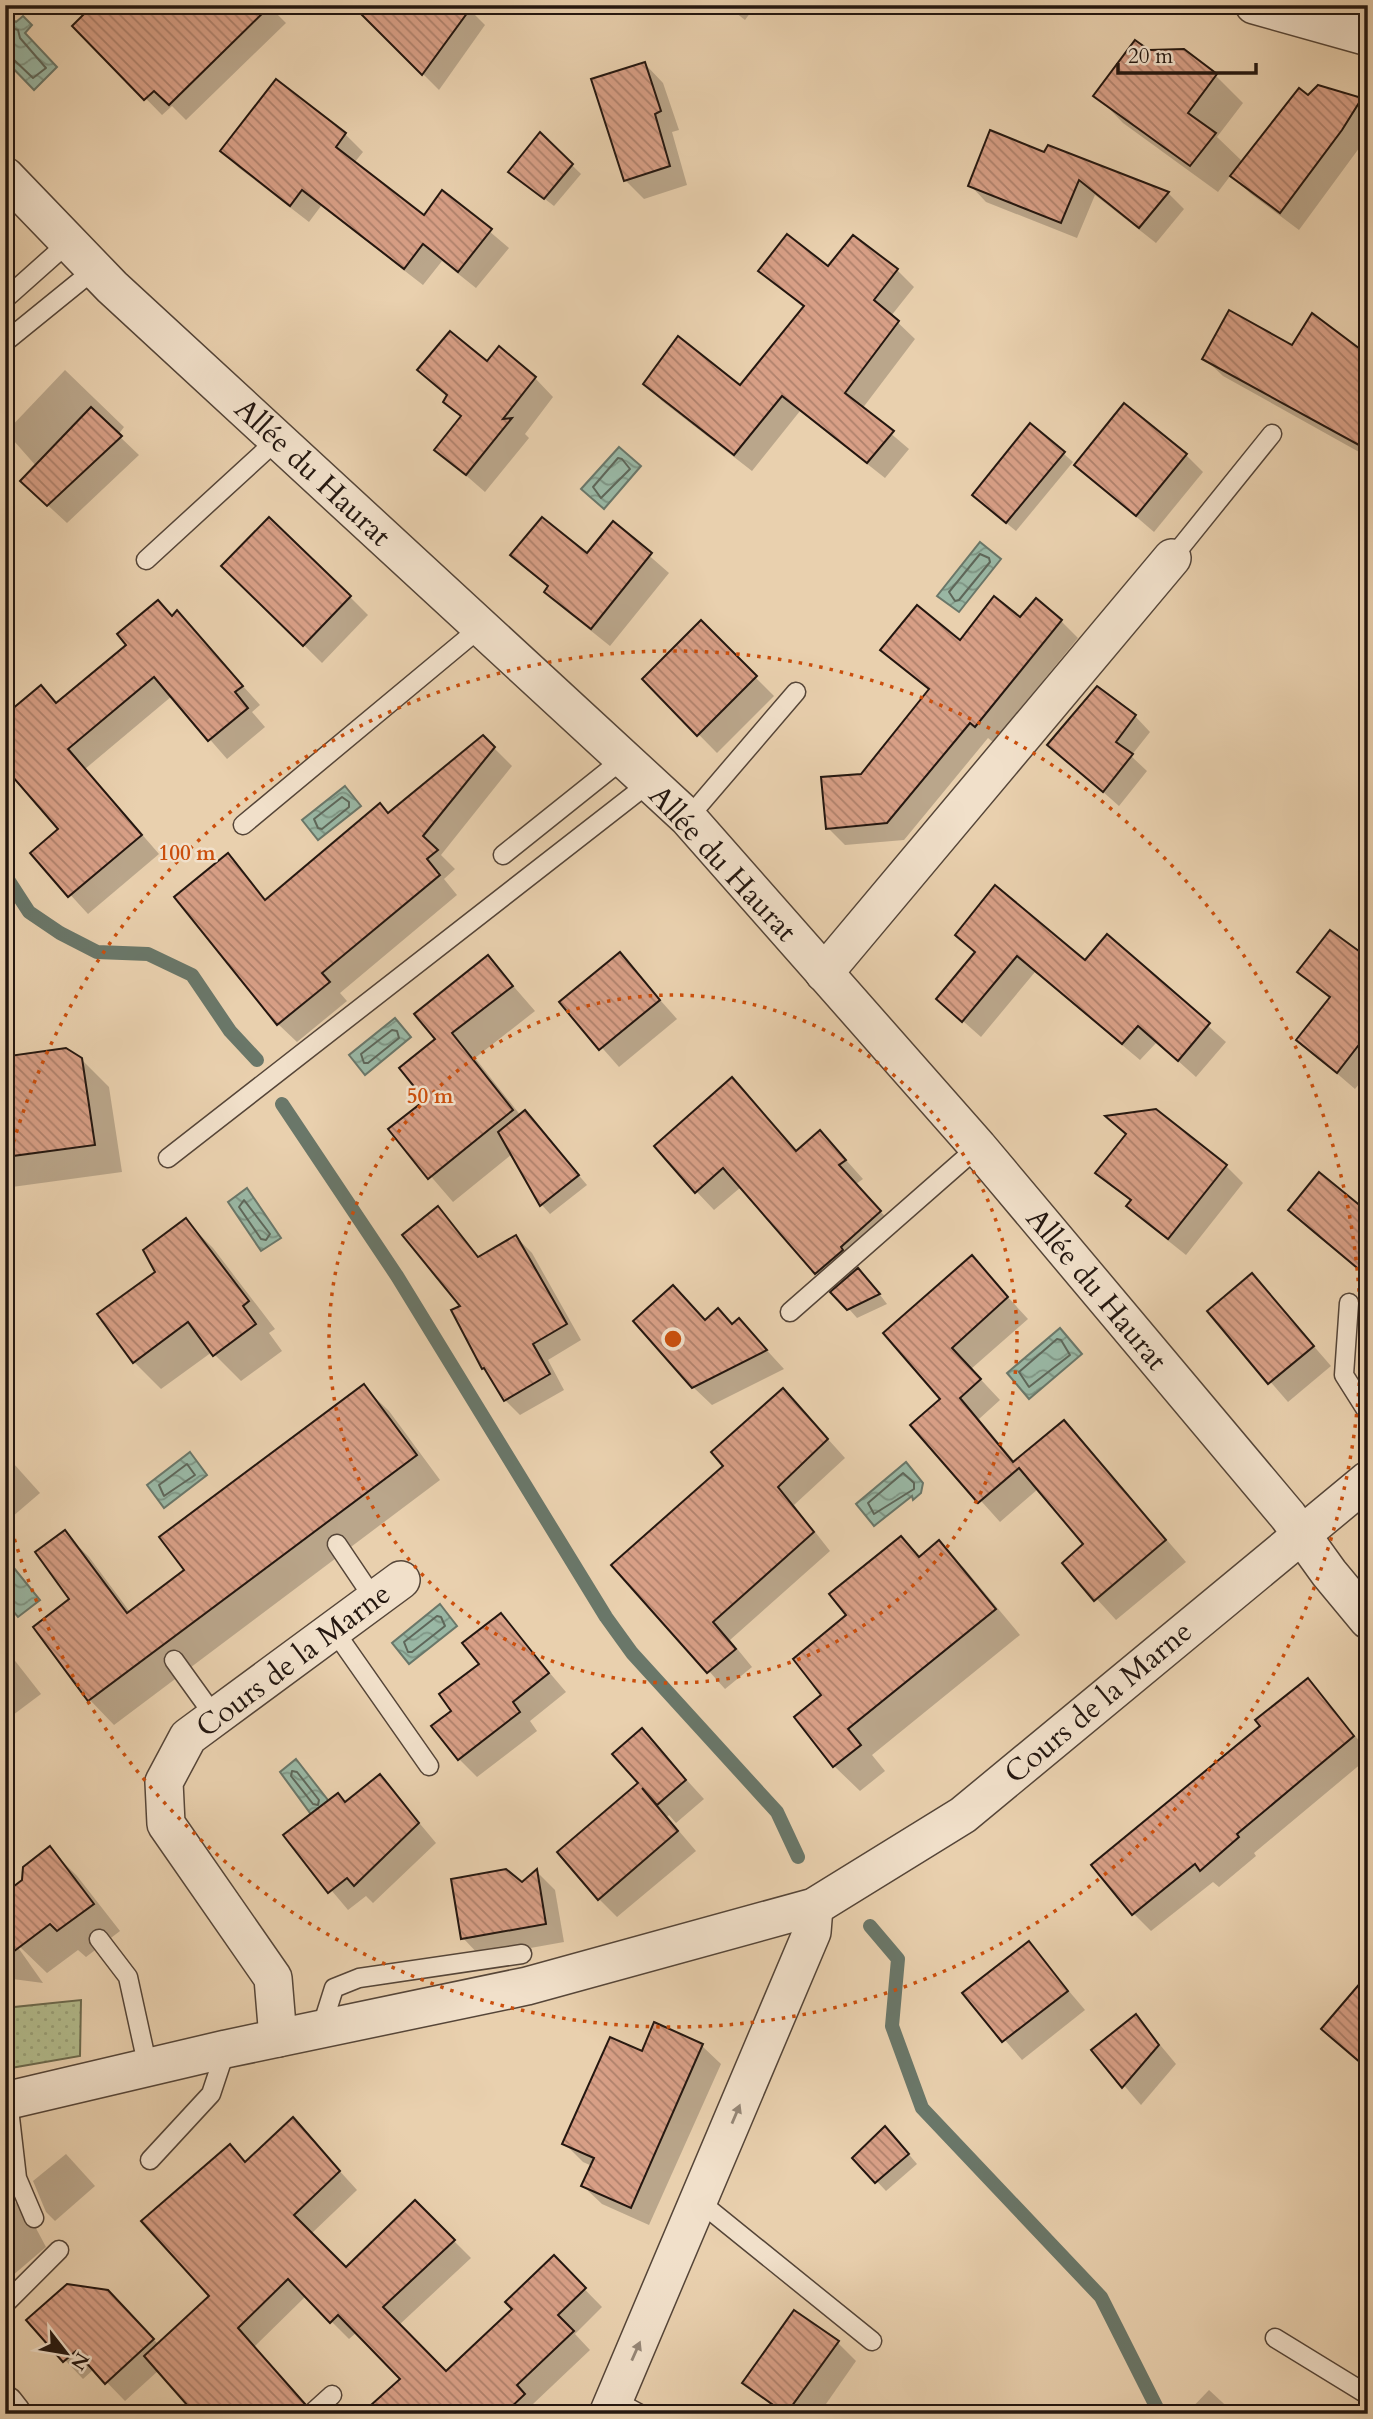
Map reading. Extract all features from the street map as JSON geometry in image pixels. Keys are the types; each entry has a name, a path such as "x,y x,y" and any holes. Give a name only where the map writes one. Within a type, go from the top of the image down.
{"street":[{"path":"1254,5 1368,37"},
{"name":"Allée du Haurat","path":"5,176 95,269 688,818 978,1147 1304,1535 1329,1573 1368,1620"},
{"path":"824,973 1172,558"},
{"name":"Cours de la Marne","path":"7,2101 226,2049 527,1986 814,1907 963,1815 1368,1480"},
{"name":"Cours de la Marne","path":"278,2038 273,1978 166,1824 164,1782 188,1737 387,1589"},
{"path":"621,2409 705,2189 812,1932 814,1907"},
{"path":"5,2405 12,2414"}],"lane":[{"path":"5,299 69,242"},
{"path":"5,342 95,269"},
{"path":"1172,558 1272,434"},
{"path":"146,560 278,439"},
{"path":"243,825 481,627"},
{"path":"688,818 796,692"},
{"path":"503,855 622,759"},
{"path":"168,1158 649,783"},
{"path":"790,1312 978,1147"},
{"path":"1349,1303 1345,1375 1368,1413"},
{"path":"337,1544 387,1589"},
{"path":"333,1629 429,1766"},
{"path":"174,1660 215,1717"},
{"path":"99,1939 128,1977 148,2068"},
{"path":"321,2029 334,1987 359,1978 522,1954"},
{"path":"150,2160 211,2094 226,2049"},
{"path":"7,2101 17,2178 34,2218"},
{"path":"705,2189 872,2341"},
{"path":"5,2304 59,2250"},
{"path":"1275,2338 1368,2395"},
{"path":"311,2414 332,2395"}],"shaded area":[{"path":"81,2000 80,2056 5,2069 5,2008"}],"water":[{"path":"23,16 32,25 25,33 57,67 34,90 5,60 5,22 10,17 16,22"},
{"path":"619,447 641,466 604,509 581,489"},
{"path":"980,542 1001,559 959,612 937,596"},
{"path":"345,786 361,806 318,840 302,820"},
{"path":"395,1018 411,1037 365,1075 349,1055"},
{"path":"247,1188 281,1238 261,1251 228,1202"},
{"path":"1060,1328 1082,1354 1029,1399 1007,1373"},
{"path":"190,1452 207,1475 164,1508 147,1485"},
{"path":"906,1462 923,1483 921,1493 913,1500 912,1496 874,1526 856,1504"},
{"path":"5,1557 40,1600 18,1617 5,1602"},
{"path":"440,1604 457,1626 409,1664 392,1643"},
{"path":"296,1759 331,1804 313,1817 280,1772"}],"building":[{"path":"93,5 271,5 169,105 154,91 144,100 72,26"},
{"path":"352,5 473,5 422,75"},
{"path":"1135,40 1149,50 1184,49 1217,74 1188,113 1216,133 1190,166 1093,96"},
{"path":"645,62 661,111 655,114 670,166 624,181 591,79"},
{"path":"276,79 346,133 336,147 424,215 442,190 492,229 458,272 423,244 404,269 302,190 290,206 220,151"},
{"path":"1318,85 1362,98 1342,130 1280,213 1230,176 1299,88 1308,95"},
{"path":"990,130 1044,152 1048,145 1169,192 1139,228 1079,180 1061,223 968,186"},
{"path":"540,132 573,164 544,199 508,172"},
{"path":"787,234 828,266 853,235 898,269 874,300 899,321 845,393 894,431 867,463 782,396 734,455 643,384 678,336 740,385 804,306 758,271"},
{"path":"1229,310 1292,345 1312,313 1368,355 1368,450 1202,359"},
{"path":"450,331 487,361 499,346 536,377 503,419 512,418 466,475 434,450 461,416 443,402 447,395 417,370"},
{"path":"1124,403 1187,454 1136,516 1074,465"},
{"path":"91,407 122,436 47,506 20,481"},
{"path":"1030,423 1065,452 1006,523 972,495"},
{"path":"269,517 351,596 303,646 221,566"},
{"path":"542,517 587,553 613,521 652,553 591,629 544,592 548,586 510,555"},
{"path":"994,596 1020,617 1036,598 1062,620 975,727 970,723 887,823 826,829 821,777 861,774 929,689 880,650 917,605 960,640"},
{"path":"158,600 172,616 177,610 243,686 235,692 248,708 208,741 154,677 68,749 142,835 68,897 30,853 58,829 5,768 5,715 41,685 56,703 126,645 117,634"},
{"path":"701,620 757,676 697,736 642,679"},
{"path":"1097,686 1136,715 1116,742 1133,754 1103,792 1047,745"},
{"path":"483,735 495,747 423,836 438,850 427,859 440,875 322,973 330,982 277,1025 174,897 228,853 265,900 380,803 388,813"},
{"path":"995,885 1085,960 1107,934 1210,1023 1178,1061 1138,1026 1122,1044 1017,956 962,1022 936,999 975,952 955,935"},
{"path":"1330,930 1363,954 1368,949 1368,1033 1337,1073 1296,1040 1330,997 1297,972"},
{"path":"620,952 660,1000 599,1050 559,1002"},
{"path":"488,955 513,986 452,1033 513,1110 428,1179 388,1129 425,1100 399,1068 435,1039 414,1014"},
{"path":"66,1048 82,1058 95,1145 5,1157 5,1098 14,1097 9,1056"},
{"path":"732,1077 796,1151 820,1130 846,1160 839,1165 881,1211 815,1274 723,1168 695,1193 654,1146"},
{"path":"1156,1109 1227,1165 1168,1239 1126,1206 1131,1200 1095,1173 1126,1134 1105,1116"},
{"path":"525,1110 579,1175 540,1206 498,1132"},
{"path":"1319,1172 1368,1212 1368,1277 1288,1210"},
{"path":"438,1206 478,1257 516,1235 567,1324 533,1344 550,1374 504,1401 484,1368 482,1369 451,1310 460,1306 402,1235"},
{"path":"186,1218 249,1301 243,1306 256,1324 213,1356 188,1322 133,1363 97,1314 155,1272 143,1250"},
{"path":"972,1255 1008,1297 952,1348 981,1379 960,1398 1013,1462 1064,1420 1166,1540 1094,1601 1062,1563 1083,1544 1019,1468 978,1503 910,1425 940,1399 883,1333"},
{"path":"858,1268 880,1294 847,1310 830,1292"},
{"path":"1252,1273 1314,1346 1268,1384 1207,1311"},
{"path":"673,1285 705,1320 718,1308 732,1324 739,1318 767,1350 692,1388 633,1321"},
{"path":"364,1384 417,1455 88,1701 33,1627 69,1599 35,1552 65,1530 127,1613 184,1570 159,1537"},
{"path":"783,1388 828,1439 778,1487 814,1532 713,1622 736,1649 707,1673 611,1565 723,1466 711,1452"},
{"path":"901,1536 919,1557 939,1540 996,1609 848,1729 861,1745 833,1767 794,1717 821,1695 793,1659 846,1615 829,1594"},
{"path":"501,1613 549,1673 513,1702 520,1712 458,1760 431,1726 451,1711 439,1694 479,1664 462,1643"},
{"path":"1308,1678 1354,1736 1237,1834 1239,1837 1200,1871 1195,1864 1132,1915 1091,1865 1260,1726 1255,1720"},
{"path":"642,1728 686,1780 657,1805 642,1788 678,1831 598,1900 557,1852 638,1783 612,1754"},
{"path":"380,1774 419,1823 354,1886 347,1878 328,1893 283,1835 338,1793 345,1802"},
{"path":"50,1846 94,1904 57,1931 50,1924 5,1958 5,1893 22,1880 23,1867"},
{"path":"506,1869 522,1882 537,1869 546,1924 461,1939 451,1879"},
{"path":"1029,1941 1068,1991 1002,2042 962,1993"},
{"path":"1368,1974 1368,2069 1321,2029"},
{"path":"1136,2014 1159,2045 1122,2088 1091,2050"},
{"path":"654,2022 703,2044 631,2208 581,2186 594,2158 562,2144 610,2037 642,2051"},
{"path":"293,2117 340,2171 294,2215 346,2267 415,2200 455,2240 383,2307 446,2371 512,2309 505,2302 554,2255 586,2288 558,2315 574,2331 517,2385 525,2394 504,2414 361,2414 400,2379 338,2315 330,2323 288,2279 238,2328 305,2404 300,2414 195,2414 144,2356 209,2296 141,2221 230,2144 245,2162"},
{"path":"885,2126 909,2154 875,2183 852,2158"},
{"path":"67,2284 108,2290 154,2339 105,2384 76,2351 63,2362 26,2320"},
{"path":"794,2310 839,2341 786,2414 742,2383"}],"waterway":[{"path":"5,875 29,912 60,933 97,952 148,954 192,975 230,1031 257,1060"},
{"path":"282,1104 397,1276 606,1617 632,1653 777,1812 798,1857"},
{"path":"870,1926 898,1959 892,2026 922,2108 1101,2297 1160,2414"}]}
